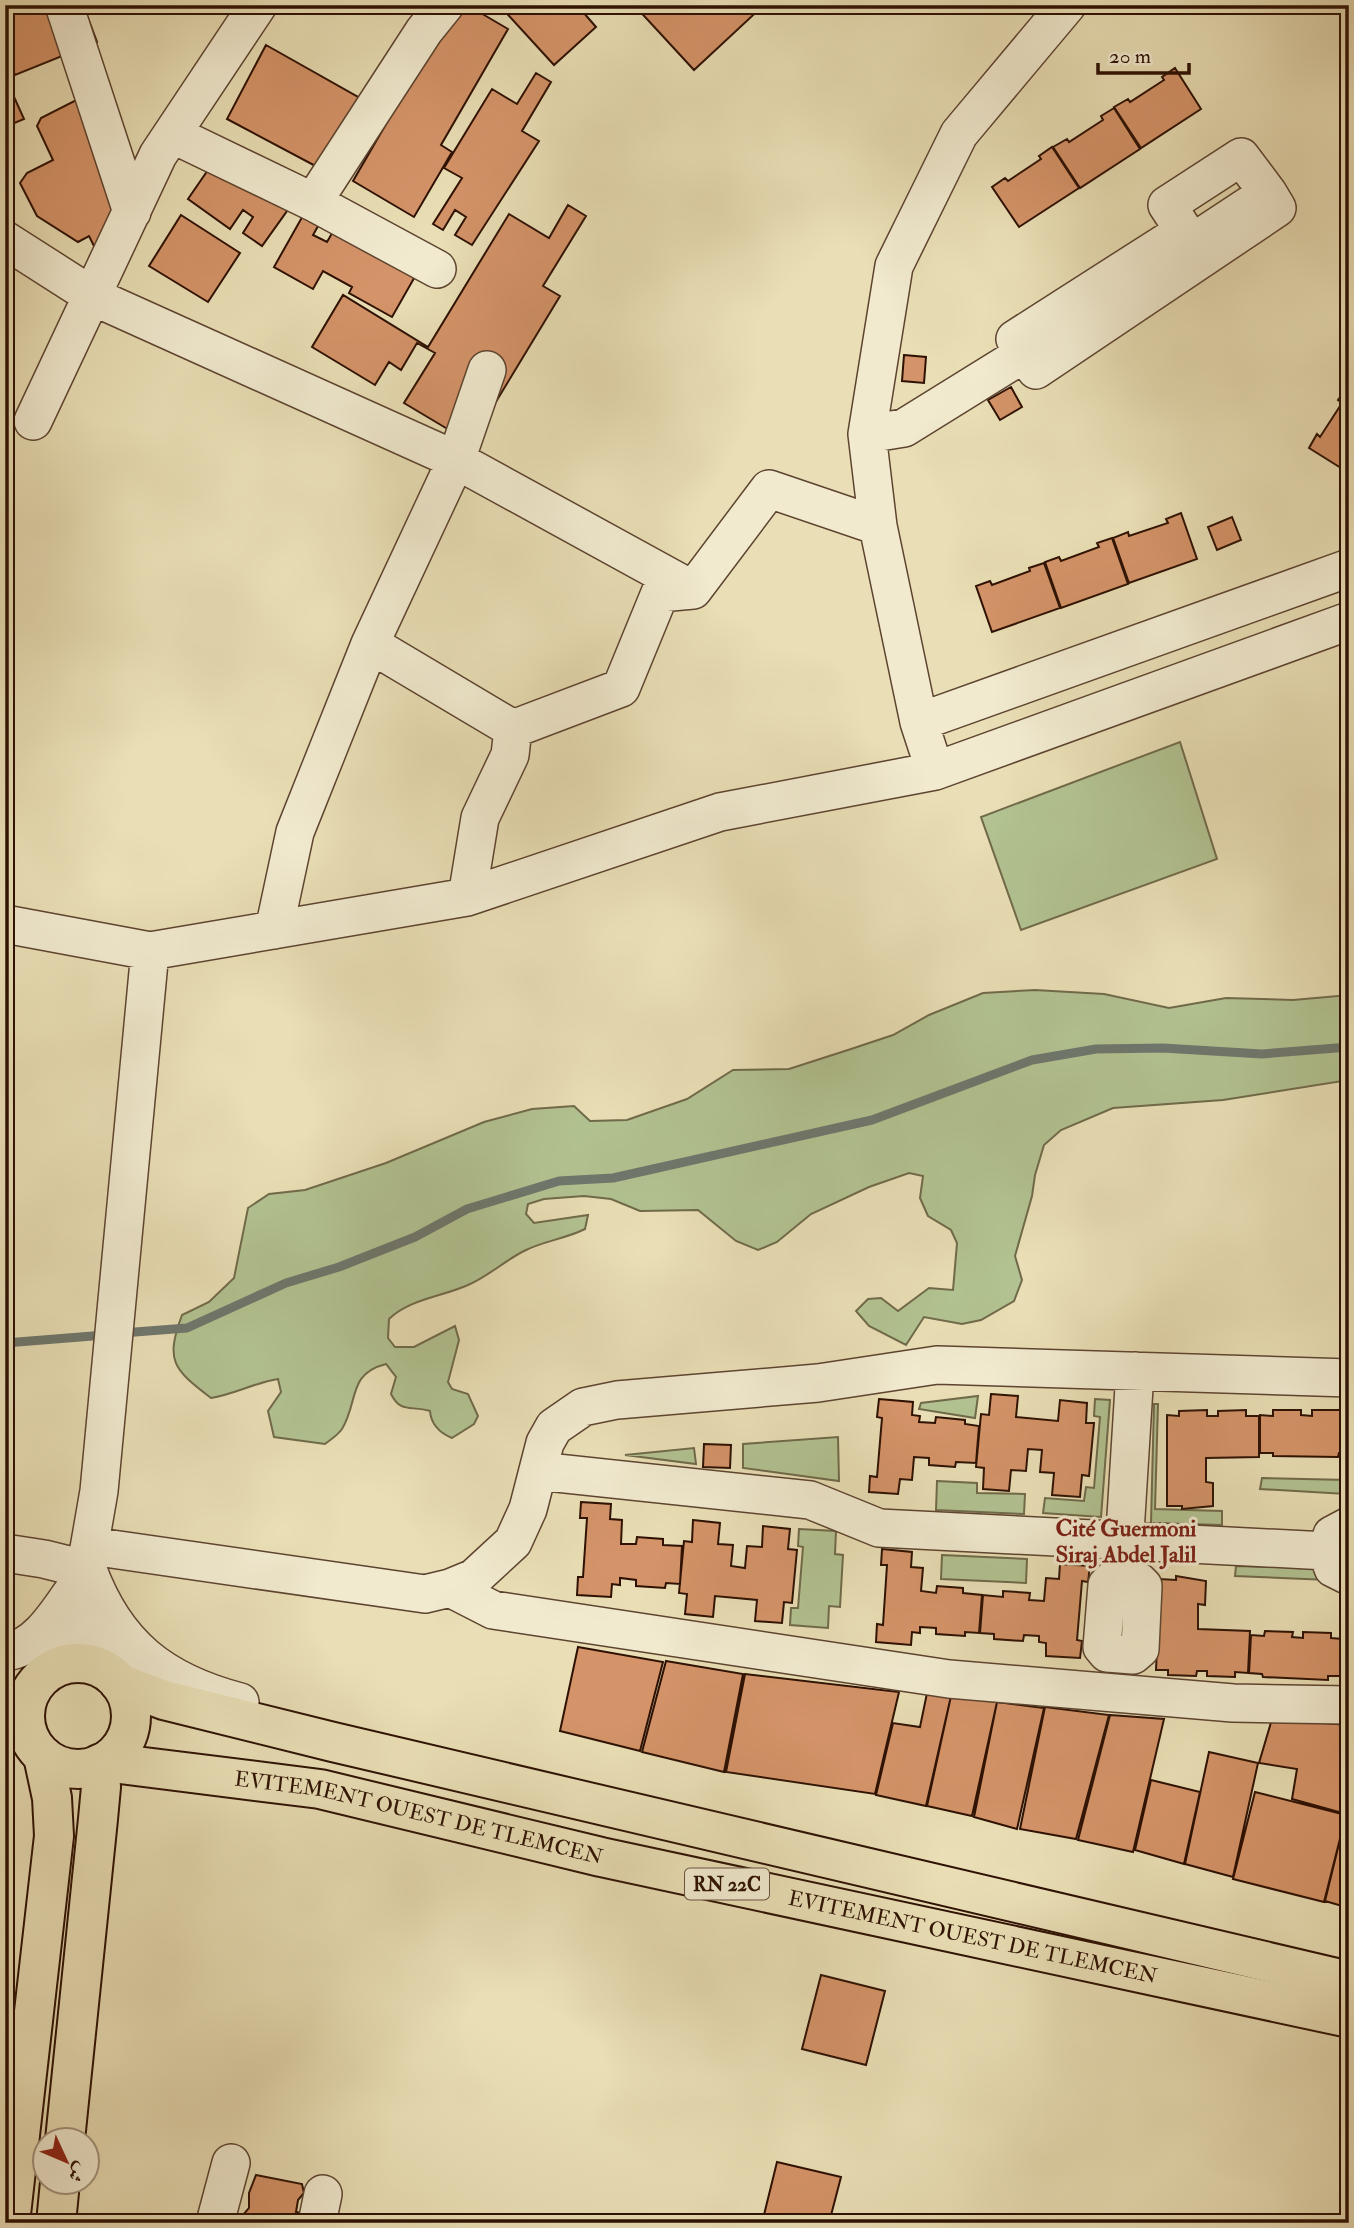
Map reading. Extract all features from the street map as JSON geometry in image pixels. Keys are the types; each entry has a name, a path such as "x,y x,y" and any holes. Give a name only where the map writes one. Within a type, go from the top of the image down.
{"highway":[{"name":"EVITEMENT OUEST DE TLEMCEN","path":"5,1673 52,1670 86,1663 99,1667 116,1680 186,1706 1349,1981"},
{"path":"10,2223 54,1836 52,1798 28,1747 24,1714 32,1690 52,1670"},
{"path":"66,2126 102,1763 123,1744 131,1719 126,1694 116,1680"},
{"name":"EVITEMENT OUEST DE TLEMCEN","path":"28,1747 68,1768 80,1769 102,1763 320,1789 601,1857 1349,2018"},
{"path":"56,2223 59,2196"}],"street":[{"path":"64,5 132,212"},
{"path":"313,202 424,30 445,5"},
{"path":"935,771 919,722 878,526 867,434 894,265 958,134 1067,5"},
{"path":"33,421 94,297 158,155 247,9"},
{"path":"172,134 313,202 436,269"},
{"path":"1241,158 1277,208 1036,370 1025,353 1015,340 1184,231 1167,205 1241,158"},
{"path":"5,240 94,297 456,460 694,590"},
{"path":"867,434 904,428 1025,353"},
{"path":"274,930 295,832 370,644 456,460 487,370"},
{"path":"513,729 621,688 660,593 694,590 769,489 878,526"},
{"path":"919,722 1349,568"},
{"path":"5,924 150,951 467,897 720,813 935,771 1349,621"},
{"path":"370,644 513,729"},
{"path":"467,897 480,818 510,755 513,729"},
{"path":"52,1670 78,1612 99,1491 150,951"},
{"path":"5,1553 89,1558 425,1594 474,1578 513,1542 528,1509 545,1443 554,1427 583,1407 617,1400 818,1383 937,1366 1349,1378"},
{"path":"1122,1580 1135,1370"},
{"path":"538,1471 810,1500 879,1528 1341,1551"},
{"path":"5,1652 23,1646 45,1628 89,1558"},
{"path":"89,1558 93,1629 116,1680"},
{"path":"89,1558 97,1595 126,1640 150,1662 182,1683 211,1695 409,1746 426,1763"},
{"path":"450,1588 493,1610 948,1679 1233,1703 1349,1706"},
{"path":"215,2223 231,2163"}],"green space":[{"path":"1180,742 1217,859 1021,930 981,817"},
{"path":"1035,990 1104,994 1169,1008 1226,998 1293,1000 1349,995 1349,1080 1223,1100 1113,1108 1061,1130 1044,1145 1035,1175 1032,1196 1015,1256 1022,1280 1014,1301 981,1320 962,1324 924,1317 906,1345 869,1326 856,1311 868,1299 881,1298 898,1311 929,1288 953,1290 957,1243 951,1230 928,1216 920,1198 923,1176 909,1173 869,1187 811,1214 777,1242 758,1250 736,1241 698,1210 640,1211 611,1199 584,1196 544,1199 528,1204 526,1214 534,1223 588,1215 585,1229 531,1248 476,1281 406,1307 389,1319 388,1338 395,1347 414,1347 455,1326 459,1340 448,1382 452,1389 468,1394 478,1416 474,1424 452,1438 437,1428 430,1411 403,1407 395,1400 391,1394 396,1377 386,1364 365,1374 359,1382 342,1429 325,1444 274,1437 268,1411 281,1392 278,1379 211,1398 188,1379 176,1363 174,1343 182,1315 209,1302 234,1278 248,1208 269,1194 305,1190 386,1163 484,1122 532,1109 574,1106 590,1121 627,1120 687,1099 733,1070 789,1069 893,1035 929,1015 983,993"},
{"path":"978,1396 975,1418 919,1409 921,1403"},
{"path":"1095,1399 1110,1400 1101,1517 1043,1513 1045,1498 1084,1501 1086,1487 1094,1488 1100,1417 1094,1416"},
{"path":"1154,1404 1158,1404 1155,1509 1222,1511 1222,1525 1151,1523"},
{"path":"838,1437 839,1481 743,1468 743,1444"},
{"path":"694,1448 696,1464 625,1455"},
{"path":"1262,1478 1348,1480 1346,1494 1260,1489"},
{"path":"937,1481 977,1483 977,1493 1025,1494 1024,1514 936,1510"},
{"path":"799,1529 836,1531 835,1554 843,1555 840,1607 829,1606 828,1628 790,1625 791,1608 798,1608 803,1547 798,1546"},
{"path":"942,1555 1027,1559 1026,1583 941,1579"},
{"path":"1236,1566 1318,1568 1327,1580 1235,1576"}],"building":[{"path":"23,5 83,5 97,42 15,75 5,50 5,12"},
{"path":"455,5 467,5 508,29 441,145 452,152 414,217 353,181"},
{"path":"499,5 577,5 596,27 554,65"},
{"path":"634,5 764,5 694,70"},
{"path":"266,45 374,106 340,179 227,119"},
{"path":"1175,68 1201,109 1141,148 1114,107 1128,99 1130,102 1164,80 1162,77"},
{"path":"536,73 551,82 522,131 539,141 472,245 455,235 466,217 455,210 443,230 433,224 462,178 444,168 492,89 517,104"},
{"path":"5,77 24,119 5,127"},
{"path":"102,87 115,142 151,214 126,253 114,259 94,246 89,236 78,242 37,216 20,183 27,173 53,160 37,126 41,118"},
{"path":"1114,108 1140,149 1080,188 1053,147 1067,139 1069,142 1103,120 1101,116"},
{"path":"1052,147 1079,188 1019,227 992,187 1005,178 1008,181 1041,159 1039,156"},
{"path":"221,151 297,197 262,246 243,233 253,217 243,210 230,229 188,199"},
{"path":"314,196 330,205 313,235 327,242 343,214 425,259 392,317 349,293 352,287 323,271 313,289 274,267"},
{"path":"568,205 586,216 543,286 560,296 471,443 404,403 435,353 417,343 401,370 389,362 375,385 312,347 343,295 428,347 509,214 549,238"},
{"path":"181,215 240,253 208,302 149,266"},
{"path":"904,355 926,357 924,383 902,381"},
{"path":"1011,387 1022,407 1000,420 988,400"},
{"path":"1347,387 1349,473 1309,448 1317,434 1320,437 1342,403 1338,400"},
{"path":"1181,513 1197,559 1129,583 1113,538 1128,532 1129,536 1168,523 1166,519"},
{"path":"1232,517 1241,540 1217,550 1208,527"},
{"path":"1112,538 1128,584 1061,608 1045,562 1059,557 1061,561 1099,547 1097,543"},
{"path":"1044,563 1060,608 992,632 976,586 990,581 992,585"},
{"path":"991,1394 1018,1396 1016,1417 1058,1421 1060,1400 1087,1403 1086,1423 1094,1423 1089,1476 1082,1475 1080,1497 1052,1495 1054,1473 1040,1472 1042,1450 1028,1449 1026,1471 1011,1470 1009,1491 983,1489 984,1468 976,1467 981,1414 989,1415"},
{"path":"879,1399 913,1402 912,1415 920,1416 919,1422 935,1423 936,1417 965,1420 965,1424 979,1426 976,1463 956,1462 955,1467 929,1465 929,1458 914,1457 912,1480 900,1479 898,1494 869,1492 870,1476 877,1477 882,1418 877,1417"},
{"path":"1207,1410 1207,1416 1218,1416 1218,1411 1246,1410 1246,1416 1259,1416 1259,1457 1206,1458 1206,1482 1213,1483 1213,1506 1182,1509 1182,1506 1167,1506 1167,1415 1179,1416 1179,1411"},
{"path":"1273,1410 1301,1410 1301,1415 1312,1416 1312,1410 1340,1410 1340,1415 1349,1415 1349,1453 1339,1453 1338,1457 1273,1456 1273,1453 1260,1453 1260,1415 1273,1416"},
{"path":"704,1444 731,1445 730,1468 703,1467"},
{"path":"581,1502 611,1504 610,1519 622,1520 621,1544 636,1544 637,1537 663,1539 663,1545 682,1546 680,1584 666,1583 665,1588 636,1586 636,1580 620,1578 620,1585 612,1584 611,1597 577,1595 578,1577 583,1577 587,1518 580,1518"},
{"path":"693,1520 720,1523 718,1544 733,1545 731,1566 745,1568 747,1546 762,1547 763,1526 790,1529 788,1549 797,1550 792,1603 784,1602 782,1623 755,1621 757,1600 715,1596 713,1617 685,1614 687,1594 679,1593 684,1541 692,1542"},
{"path":"882,1549 912,1552 911,1567 923,1568 921,1591 936,1593 937,1586 963,1588 963,1593 982,1595 979,1633 965,1632 965,1636 936,1634 936,1628 920,1627 920,1633 912,1632 911,1645 876,1642 877,1624 883,1625 887,1565 881,1565"},
{"path":"1060,1564 1090,1566 1088,1582 1082,1581 1077,1640 1082,1641 1080,1658 1046,1656 1046,1643 1039,1642 1039,1636 1024,1635 1023,1641 994,1639 994,1634 980,1633 983,1595 1003,1597 1003,1591 1030,1593 1029,1600 1044,1601 1046,1578 1059,1579"},
{"path":"1176,1576 1206,1581 1205,1605 1198,1604 1198,1629 1250,1631 1248,1673 1235,1672 1235,1677 1207,1676 1207,1671 1197,1671 1196,1676 1168,1675 1168,1670 1156,1670 1160,1579 1176,1580"},
{"path":"1265,1631 1293,1632 1292,1637 1303,1638 1303,1632 1331,1633 1331,1638 1343,1639 1342,1676 1328,1676 1328,1680 1263,1677 1262,1674 1249,1673 1251,1635 1264,1636"},
{"path":"1345,1639 1349,1639 1349,1677 1343,1677"},
{"path":"578,1647 663,1662 640,1751 560,1731"},
{"path":"666,1661 743,1674 724,1772 642,1752"},
{"path":"745,1674 899,1692 875,1794 726,1772"},
{"path":"927,1693 951,1696 926,1806 876,1795 893,1723 920,1727"},
{"path":"951,1696 997,1702 972,1816 927,1806"},
{"path":"997,1702 1044,1708 1017,1829 974,1817"},
{"path":"1045,1707 1109,1715 1076,1839 1020,1829"},
{"path":"1110,1715 1164,1719 1133,1852 1078,1840"},
{"path":"1272,1719 1349,1725 1349,1805 1346,1814 1292,1799 1297,1769 1259,1763"},
{"path":"1209,1752 1258,1763 1233,1877 1185,1864"},
{"path":"1151,1780 1200,1792 1184,1864 1135,1850"},
{"path":"1255,1792 1346,1815 1324,1902 1233,1879"},
{"path":"1346,1815 1349,1815 1349,1908 1325,1901"},
{"path":"821,1975 885,1991 866,2065 802,2049"},
{"path":"777,2162 841,2177 829,2223 762,2223"},
{"path":"256,2175 302,2184 304,2193 298,2200 296,2212 302,2213 300,2223 245,2223 243,2215 249,2208 249,2193"}],"waterway":[{"path":"122,1333 187,1328 286,1283 339,1267 415,1237 467,1209 559,1181 613,1178 872,1120 1032,1060 1096,1049 1163,1048 1262,1054 1349,1047"},
{"path":"5,1343 105,1335"}],"district":[{"name":"Cité Guermoni Siraj Abdel Jalil","path":"1126,1541"}]}
